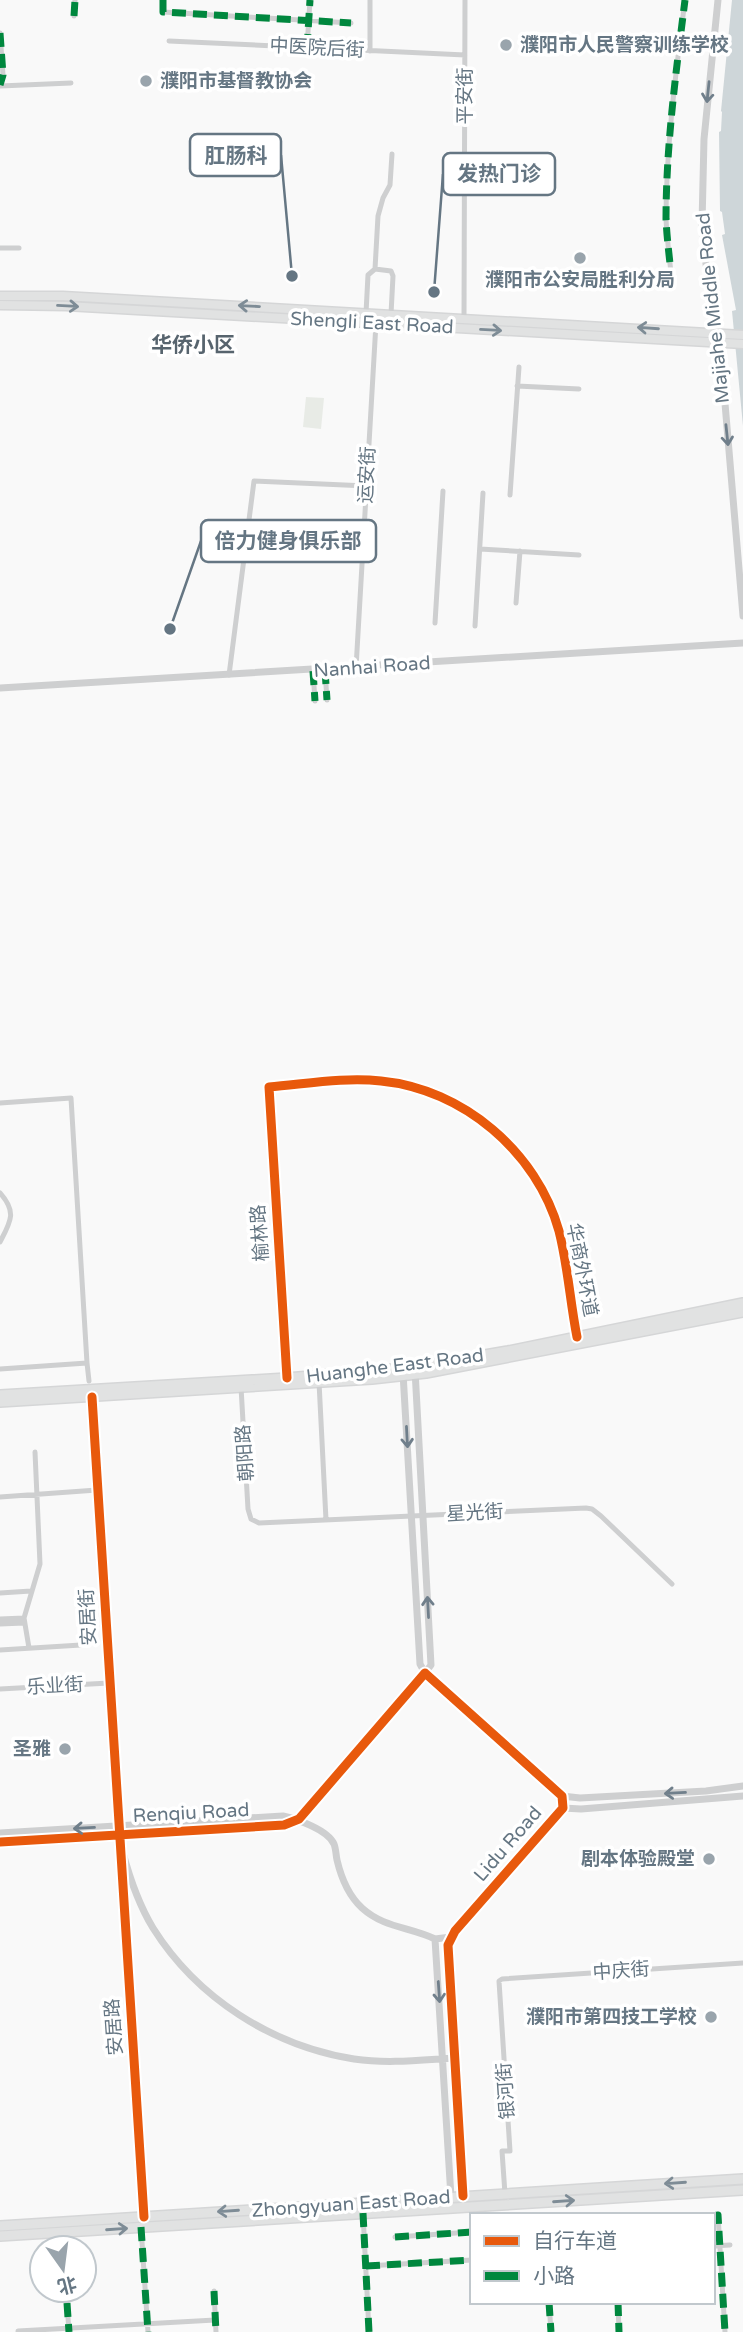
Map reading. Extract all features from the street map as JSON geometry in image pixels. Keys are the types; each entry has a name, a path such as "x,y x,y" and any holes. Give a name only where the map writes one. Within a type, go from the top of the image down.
{"main road":[{"name":"Shengli East Road","path":"0,296 63,296 743,335"},
{"name":"Shengli East Road","path":"0,305 63,305 739,344"},
{"name":"Huanghe East Road","path":"415,1371 743,1303"},
{"name":"Huanghe East Road","path":"0,1395 448,1370 743,1312"},
{"name":"Huanghe East Road","path":"0,1402 319,1382 403,1372"},
{"name":"Zhongyuan East Road","path":"0,2226 743,2179"},
{"name":"Zhongyuan East Road","path":"0,2236 743,2190"}],"street":[{"path":"74,16 75,0"},
{"path":"163,0 163,12 351,23"},
{"path":"307,48 310,0"},
{"path":"370,0 370,51"},
{"name":"平安街","path":"464,318 466,0"},
{"path":"672,283 666,221 667,183 675,76 685,0"},
{"name":"Majiahe Middle Road","path":"718,0 701,183 706,264 722,368 743,616"},
{"path":"0,33 3,75 0,85 71,83"},
{"name":"中医院后街","path":"169,41 465,55"},
{"path":"375,269 378,216 390,185 392,154"},
{"path":"0,248 19,248"},
{"path":"366,313 368,275 375,269 386,269 391,271 393,276 391,314"},
{"name":"运安街","path":"356,668 376,323"},
{"path":"510,495 519,366"},
{"path":"517,386 579,389"},
{"path":"229,675 254,481 367,486"},
{"path":"435,623 443,491"},
{"path":"475,626 483,493"},
{"path":"480,549 579,555"},
{"path":"516,603 520,551"},
{"name":"Nanhai Road","path":"0,688 743,643"},
{"path":"325,670 327,700"},
{"path":"313,671 315,701"},
{"name":"华商外环道","path":"269,1087 381,1081 410,1086 437,1096 481,1120 518,1154 537,1180 551,1209 564,1255 577,1337"},
{"name":"榆林路","path":"269,1087 287,1378"},
{"path":"0,1103 71,1098 89,1381"},
{"path":"0,1193 10,1204 11,1215 0,1242"},
{"path":"0,1369 88,1363"},
{"path":"415,1371 431,1665 299,1819 327,1835 334,1844 336,1858 349,1890 358,1905 371,1916 386,1924 420,1931 436,1939 451,1937 448,1945 463,2196"},
{"path":"403,1372 419,1664 425,1673"},
{"path":"319,1382 326,1520"},
{"name":"朝阳路","path":"241,1387 251,1519"},
{"name":"安居街","path":"92,1397 118,1835"},
{"path":"29,1648 24,1620 40,1564 35,1452"},
{"path":"0,1497 97,1490"},
{"name":"星光街","path":"251,1519 258,1523 592,1509 671,1584"},
{"path":"0,1593 31,1591"},
{"path":"0,1622 24,1620"},
{"path":"0,1650 81,1645"},
{"name":"Lidu Road","path":"425,1673 562,1796 563,1808 451,1937"},
{"name":"乐业街","path":"0,1689 109,1683"},
{"path":"562,1796 580,1798 706,1791 743,1786"},
{"path":"563,1808 743,1797"},
{"name":"Renqiu Road","path":"0,1832 284,1816 299,1819"},
{"name":"Renqiu Road","path":"0,1842 284,1825 299,1819"},
{"path":"118,1835 130,1876 152,1927 200,1985 235,2013 292,2042 332,2054 395,2062 456,2058"},
{"name":"安居路","path":"118,1835 144,2217"},
{"path":"436,1939 452,2197"},
{"name":"中庆街","path":"499,1981 743,1963"},
{"name":"银河街","path":"499,1981 510,2151 502,2151 505,2194"},
{"path":"363,2213 369,2332"},
{"path":"715,2216 725,2332"},
{"path":"141,2227 148,2332"},
{"path":"395,2237 470,2232"},
{"path":"716,2245 730,2245"},
{"path":"366,2266 470,2260"},
{"path":"214,2291 216,2332"},
{"path":"67,2304 68,2330"},
{"path":"550,2304 551,2332"},
{"path":"618,2304 619,2332"},
{"path":"18,2330 68,2330 215,2320"}],"shaded area":[{"path":"732,0 743,0 743,426 732,311 736,310 720,211 719,132"},
{"path":"306,397 324,398 321,429 303,427"}],"marked path":[{"path":"74,16 75,0"},
{"path":"163,0 163,12 351,23"},
{"path":"307,48 310,0"},
{"path":"672,283 666,219 668,164 685,0"},
{"path":"0,33 3,75 0,85"},
{"path":"325,670 327,700"},
{"path":"313,671 315,701"},
{"path":"363,2213 369,2332"},
{"path":"715,2216 718,2215 725,2332"},
{"path":"141,2227 148,2332"},
{"path":"395,2237 470,2232"},
{"path":"366,2266 470,2260"},
{"path":"214,2291 216,2332"},
{"path":"67,2304 69,2332"},
{"path":"549,2304 551,2332"},
{"path":"618,2304 619,2332"}],"cycle path":[{"path":"287,1378 269,1087 325,1081 381,1081 440,1097 468,1111 492,1129 515,1151 548,1202 562,1244 577,1337"},
{"path":"92,1397 144,2217"},
{"path":"0,1842 284,1825 299,1819 425,1673 562,1796 563,1808 455,1931 448,1945 463,2196"}],"place":[{"name":"濮阳市人民警察训练学校","path":"506,45"},
{"name":"濮阳市基督教协会","path":"146,81"},
{"name":"濮阳市公安局胜利分局","path":"580,258"},
{"name":"肛肠科","path":"292,276"},
{"name":"发热门诊","path":"434,292"},
{"name":"倍力健身俱乐部","path":"170,629"},
{"name":"圣雅","path":"65,1749"},
{"name":"剧本体验殿堂","path":"709,1859"},
{"name":"濮阳市第四技工学校","path":"711,2017"}],"district":[{"name":"华侨小区","path":"193,345"}]}
